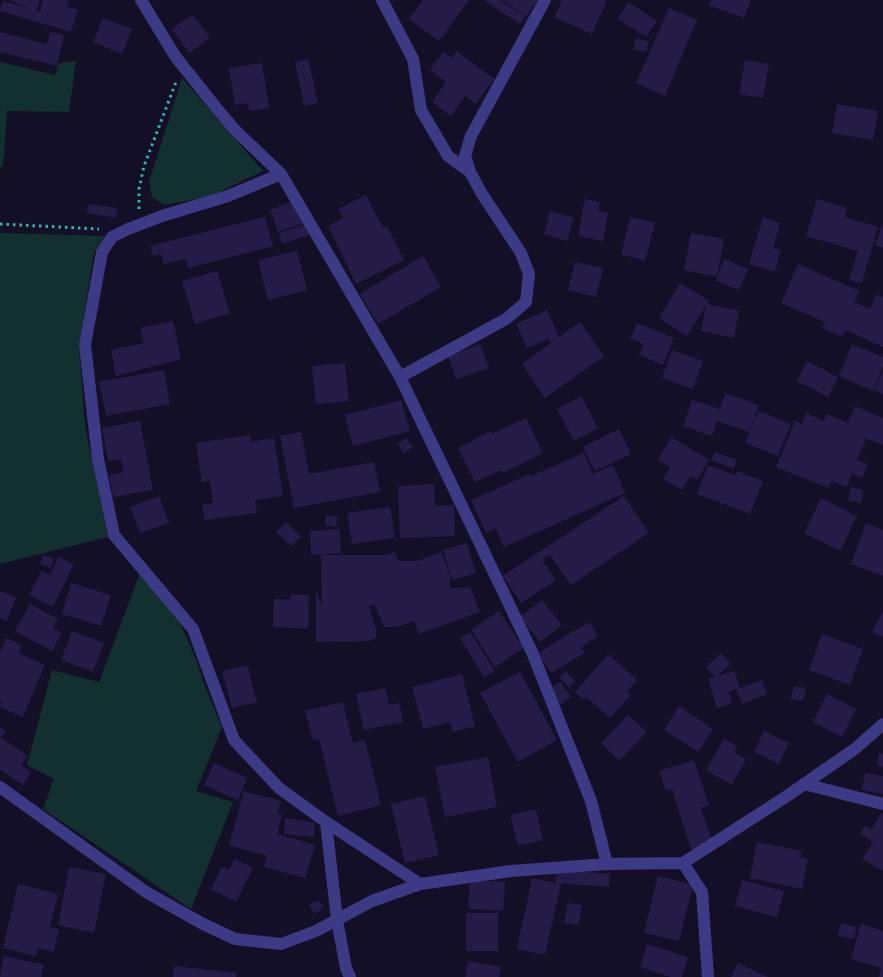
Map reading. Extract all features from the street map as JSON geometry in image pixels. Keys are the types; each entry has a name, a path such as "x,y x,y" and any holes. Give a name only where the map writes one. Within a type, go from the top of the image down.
{"street":[{"path":"140,0 185,69 235,130 281,174 400,377 532,652 591,801 607,864"},
{"path":"382,0 413,59 421,110 448,156 470,172"},
{"path":"400,377 506,319 526,302 528,274 521,253 482,194 464,156 471,136 545,0"},
{"path":"281,174 228,196 191,206 119,233 112,237 102,252 85,345 98,459 114,535 193,629 234,740 278,788 420,884"},
{"path":"0,787 146,892 203,924 236,939 281,944 316,932 372,901 420,884 511,871 607,864 683,863 856,748 883,724"},
{"path":"804,784 883,804"},
{"path":"326,822 337,920 346,968 350,977"},
{"path":"683,863 702,892 708,977"}],"path":[{"path":"138,225 139,189 144,166 179,76 185,69"},
{"path":"0,224 111,229 119,233"}],"green space":[{"path":"76,61 69,112 7,111 3,167 0,167 0,62 55,75 59,63"},
{"path":"182,78 263,171 209,197 164,205 152,197 149,182"},
{"path":"0,233 105,236 94,252 79,346 85,426 108,537 0,564"},
{"path":"140,573 179,621 222,727 196,791 233,802 191,909 43,809 54,779 27,765 52,670 99,682"}],"building":[{"path":"9,0 40,0 36,11 40,12 43,0 69,0 67,7 78,10 71,32 0,11 3,1 31,9"},
{"path":"423,0 469,0 439,41 409,19"},
{"path":"485,0 499,0 525,16 520,24"},
{"path":"502,0 538,0 526,16"},
{"path":"562,0 607,0 592,34 554,17"},
{"path":"711,0 751,0 744,18 709,5"},
{"path":"628,2 657,21 646,37 618,19"},
{"path":"669,8 697,20 665,96 636,83"},
{"path":"193,14 210,38 189,53 172,29"},
{"path":"103,18 132,29 122,54 93,42"},
{"path":"0,32 47,44 50,32 64,35 57,66 0,52"},
{"path":"636,38 649,42 646,52 633,49"},
{"path":"457,51 494,79 476,104 465,96 451,116 432,102 446,82 430,70 443,52 452,58"},
{"path":"308,59 318,103 304,106 295,62"},
{"path":"745,60 769,64 763,98 739,94"},
{"path":"262,63 269,108 249,111 248,103 235,105 229,68"},
{"path":"837,104 878,111 873,140 832,133"},
{"path":"366,195 383,228 387,226 404,260 356,284 328,226 343,218 338,209"},
{"path":"585,199 600,202 598,211 608,213 603,241 578,236"},
{"path":"817,199 847,208 845,217 878,227 862,283 849,280 858,251 806,236"},
{"path":"296,200 304,223 278,232 270,210"},
{"path":"88,204 117,208 116,218 87,213"},
{"path":"550,211 574,218 567,241 544,234"},
{"path":"265,217 273,246 188,268 186,259 164,264 161,254 153,256 150,246"},
{"path":"630,217 655,223 645,261 621,254"},
{"path":"763,217 780,223 773,248 781,250 775,272 749,264"},
{"path":"883,223 883,248 875,245"},
{"path":"306,224 309,235 282,244 279,233"},
{"path":"691,233 724,239 717,277 684,270"},
{"path":"297,251 307,290 268,300 258,260"},
{"path":"423,256 441,287 378,324 360,294"},
{"path":"724,259 748,269 739,290 716,281"},
{"path":"575,262 603,268 596,297 568,290"},
{"path":"798,264 859,291 854,302 870,309 876,294 883,297 883,347 845,330 842,337 822,328 825,322 781,303"},
{"path":"217,271 230,313 195,324 182,281"},
{"path":"680,283 709,301 707,304 739,311 734,338 701,331 706,305 687,336 659,318"},
{"path":"547,310 559,337 580,322 604,356 545,398 522,364 554,341 550,343 549,339 527,348 516,324"},
{"path":"173,321 181,359 116,376 111,350 144,343 140,328"},
{"path":"637,323 674,338 663,365 639,355 644,344 630,339"},
{"path":"480,344 489,368 456,379 448,356"},
{"path":"852,344 883,357 883,366 873,391 839,376"},
{"path":"672,350 703,361 693,389 662,378"},
{"path":"807,361 838,377 828,397 797,381"},
{"path":"345,363 349,401 316,404 312,366"},
{"path":"164,370 170,404 106,416 99,382"},
{"path":"883,371 883,394 874,390"},
{"path":"725,393 759,405 749,432 717,421 712,436 683,426 692,400 720,409"},
{"path":"581,396 598,428 574,441 557,409"},
{"path":"401,400 410,431 353,446 345,415"},
{"path":"855,406 883,418 883,445 866,438 857,460 868,464 862,478 852,474 847,487 832,481 829,488 776,467 795,421 802,424 806,413 824,421 827,414 848,423"},
{"path":"758,411 791,424 778,456 745,443"},
{"path":"526,418 543,453 503,473 501,470 475,482 458,448 491,431 492,434"},
{"path":"140,421 153,490 113,497 109,475 124,472 121,459 108,461 102,428"},
{"path":"619,429 631,454 595,471 583,447"},
{"path":"301,432 309,474 374,462 380,492 294,508 280,436"},
{"path":"250,435 251,442 274,438 283,496 255,500 257,513 205,520 202,504 213,503 210,481 202,482 196,443"},
{"path":"671,437 709,460 697,480 690,476 682,490 663,479 670,467 658,460"},
{"path":"406,438 413,447 404,453 398,444"},
{"path":"715,452 737,460 733,469 711,460"},
{"path":"584,453 593,474 613,465 625,493 504,547 495,528 486,533 471,500"},
{"path":"708,465 735,475 737,471 763,481 750,514 697,494"},
{"path":"434,484 435,506 454,505 455,536 400,538 398,486"},
{"path":"851,487 863,490 861,503 848,501"},
{"path":"159,496 169,523 140,533 130,507"},
{"path":"624,496 649,533 571,585 550,555 542,560 556,580 521,603 503,576"},
{"path":"821,498 857,516 840,551 804,533"},
{"path":"390,507 395,538 352,544 347,513"},
{"path":"326,515 338,517 336,527 325,525"},
{"path":"286,522 301,537 291,546 276,532"},
{"path":"866,523 883,530 883,576 851,564"},
{"path":"340,529 341,553 311,555 310,531"},
{"path":"467,543 476,573 452,580 443,550"},
{"path":"395,552 398,561 418,561 441,552 450,576 450,588 470,587 480,612 419,634 414,621 398,627 384,627 375,605 369,605 376,630 376,638 368,641 316,642 316,591 322,606 321,555 385,555"},
{"path":"43,555 54,559 51,568 40,564"},
{"path":"58,557 74,564 53,607 29,595 41,571 50,575"},
{"path":"71,583 111,595 101,626 62,614"},
{"path":"0,591 16,597 7,621 0,618"},
{"path":"291,594 309,595 308,629 273,627 274,599 290,600"},
{"path":"542,600 562,625 540,642 520,617"},
{"path":"30,604 58,619 53,628 62,633 52,651 15,631"},
{"path":"499,611 524,648 495,667 471,630"},
{"path":"883,611 883,637 872,632"},
{"path":"589,622 598,636 581,647 585,653 551,673 538,653"},
{"path":"72,631 104,643 93,672 61,660"},
{"path":"470,632 495,671 484,677 460,638"},
{"path":"822,634 863,649 850,685 809,670"},
{"path":"6,638 22,645 19,653 45,665 23,717 0,707 2,701 0,701 0,653"},
{"path":"721,653 731,664 717,676 734,671 740,688 762,680 767,694 742,704 736,689 729,692 732,703 717,708 708,679 715,676 706,667"},
{"path":"608,654 637,680 627,691 631,695 610,718 586,697 584,700 575,692"},
{"path":"247,665 257,702 232,708 222,671"},
{"path":"566,671 576,682 569,688 559,677"},
{"path":"520,672 557,740 518,762 480,693"},
{"path":"462,674 475,726 453,732 450,722 423,729 412,687"},
{"path":"560,682 571,697 561,705 549,690"},
{"path":"794,686 806,688 803,701 791,699"},
{"path":"385,688 389,705 399,703 403,722 364,730 356,694"},
{"path":"827,694 856,709 842,737 813,722"},
{"path":"343,702 353,743 365,740 381,805 338,816 319,739 313,740 305,711"},
{"path":"679,706 713,729 698,752 664,730"},
{"path":"628,715 647,732 619,761 601,743"},
{"path":"0,727 6,731 1,738 28,756 21,765 31,772 23,785 0,770"},
{"path":"764,731 789,743 779,764 754,752"},
{"path":"724,739 737,746 734,752 746,759 732,785 706,770"},
{"path":"879,753 883,754 883,767 877,766"},
{"path":"488,757 497,807 445,817 435,767"},
{"path":"694,760 709,805 701,808 713,843 691,850 672,789 666,791 659,771"},
{"path":"214,763 247,778 238,800 204,785"},
{"path":"865,773 883,776 883,794 862,790"},
{"path":"244,791 281,801 277,813 282,814 277,834 315,845 305,878 264,867 267,856 229,845"},
{"path":"425,796 439,855 405,863 391,804"},
{"path":"536,809 543,840 518,846 510,815"},
{"path":"881,813 883,814 883,871 862,859 873,842 860,834 865,825 872,829"},
{"path":"285,818 315,823 314,837 284,834"},
{"path":"757,842 802,851 800,857 808,859 802,889 750,878"},
{"path":"235,859 253,868 236,902 211,889 222,867 229,870"},
{"path":"69,867 106,874 94,933 58,925"},
{"path":"556,870 610,874 609,887 555,883"},
{"path":"658,876 693,885 679,941 644,933"},
{"path":"532,878 561,884 545,955 517,949"},
{"path":"470,880 505,882 503,911 468,909"},
{"path":"742,880 784,891 777,917 735,906"},
{"path":"18,884 58,894 50,927 59,929 54,952 38,948 36,956 3,948"},
{"path":"318,900 324,907 314,914 309,905"},
{"path":"568,903 582,905 579,925 564,923"},
{"path":"466,913 498,913 498,951 466,951"},
{"path":"841,923 857,927 854,939 838,936"},
{"path":"861,924 883,931 883,977 879,977 881,968 851,959"},
{"path":"647,944 688,957 682,977 671,977 640,967"},
{"path":"4,956 44,965 41,977 0,977"},
{"path":"468,961 501,967 499,977 465,977"},
{"path":"738,963 768,977 731,977"},
{"path":"174,966 236,973 236,977 173,977"}]}
